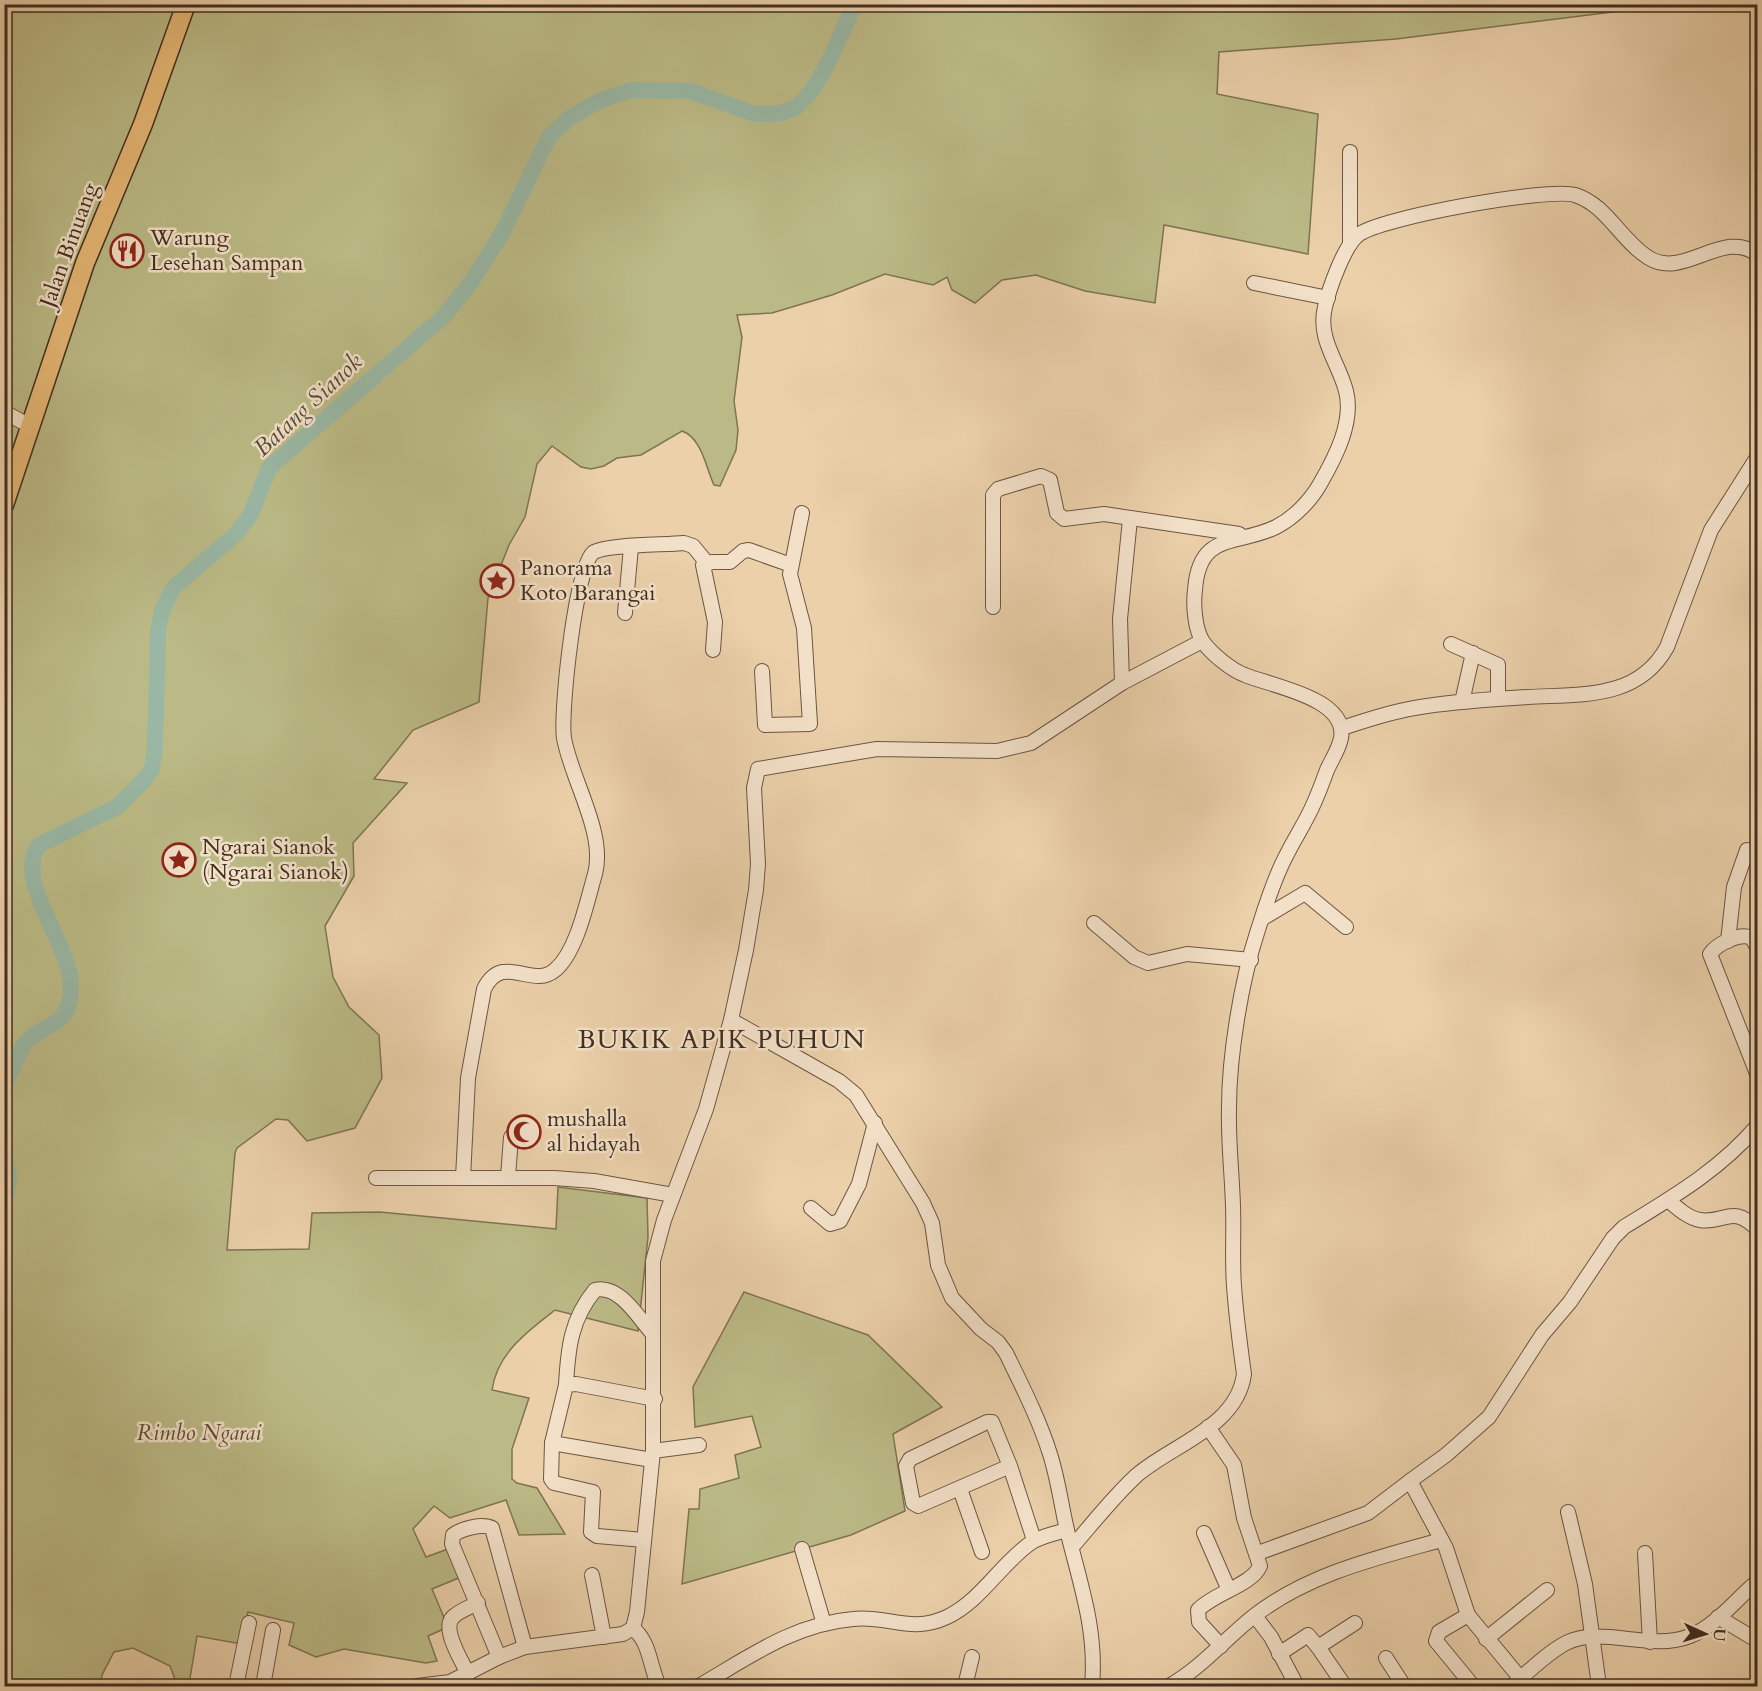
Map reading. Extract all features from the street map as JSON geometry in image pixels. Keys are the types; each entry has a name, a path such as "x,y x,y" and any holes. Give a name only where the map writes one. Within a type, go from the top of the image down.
{"main road":[{"name":"Jalan Binuang","path":"4,506 85,263 143,124 186,4"}],"street":[{"path":"1350,152 1350,244"},
{"path":"1072,1547 1139,1474 1228,1411 1242,1387 1244,1374 1233,1282 1228,1113 1233,1048 1251,960 1263,918 1284,859 1312,808 1340,745 1342,728 1339,720 1326,706 1276,684 1241,674 1202,641 1195,614 1194,590 1204,557 1212,547 1224,541 1274,528 1287,520 1316,491 1327,472 1346,425 1347,394 1325,339 1323,319 1328,298 1350,244 1354,237 1365,230 1394,221 1558,193 1575,195 1594,207 1653,261 1676,264 1722,248 1740,247 1752,250 1758,255"},
{"path":"1254,283 1328,298"},
{"path":"4,412 30,426"},
{"path":"1342,728 1387,713 1462,702 1604,692 1645,675 1658,663 1667,647 1710,530 1758,456"},
{"path":"993,607 992,501 998,489 1047,476 1050,480 1057,513 1064,519 1104,514 1253,535"},
{"path":"762,671 765,725 810,724 804,628 791,584 790,565 802,513"},
{"path":"1122,683 1120,619 1130,519"},
{"path":"463,1178 468,1078 484,989 496,973 505,971 537,976 547,975 556,970 571,949 596,871 593,832 568,756 563,713 575,605 586,561 596,550 684,543 693,546 706,563"},
{"path":"625,613 630,547"},
{"path":"706,563 730,562 743,551 749,550 790,565"},
{"path":"706,563 703,570 714,622 713,650"},
{"path":"417,1686 450,1682 499,1657 525,1647 623,1634 633,1628 637,1612 653,1456 655,1399 652,1333 653,1261 673,1195 706,1109 731,1020 756,890 758,864 754,788 758,769 877,749 997,751 1018,747 1040,737 1122,683 1202,641"},
{"path":"1451,644 1498,664 1498,699"},
{"path":"1462,702 1473,653"},
{"path":"1728,941 1734,887 1747,850"},
{"path":"1263,918 1305,894 1346,927"},
{"path":"1094,924 1134,957 1148,963 1187,954 1251,960"},
{"path":"1758,949 1750,936 1728,941 1711,951 1710,958 1758,1076"},
{"path":"731,1020 839,1081 856,1095 910,1180 932,1223 938,1264 952,1298 981,1329 998,1342 1022,1386 1049,1452 1091,1621 1094,1644 1092,1686"},
{"path":"811,1208 830,1224 840,1221 859,1184 875,1123"},
{"path":"1258,1553 1368,1513 1446,1455 1489,1417 1542,1335 1570,1302 1613,1238 1624,1227 1668,1200 1733,1153 1758,1125"},
{"path":"508,1177 512,1137"},
{"path":"376,1178 508,1177 594,1181 673,1195"},
{"path":"1668,1200 1682,1212 1702,1221 1734,1215 1751,1223 1758,1230"},
{"path":"644,1540 597,1536 591,1532 593,1492 554,1483 551,1479 552,1443 566,1385 572,1329 584,1304 596,1290 610,1290 621,1298 652,1333"},
{"path":"566,1385 576,1384 655,1399"},
{"path":"1010,1466 960,1489 915,1505 907,1462 987,1422 995,1426 1010,1466 1034,1540"},
{"path":"1208,1427 1230,1456 1244,1518 1258,1553 1260,1566 1257,1573 1228,1588 1198,1610 1199,1622 1221,1646"},
{"path":"552,1443 653,1456 699,1445"},
{"path":"1410,1481 1441,1540 1468,1615 1516,1683 1566,1643 1594,1637 1650,1642 1688,1637 1703,1630 1758,1581"},
{"path":"960,1489 982,1552"},
{"path":"1568,1512 1580,1558 1594,1637 1599,1686"},
{"path":"499,1657 452,1539 457,1532 489,1526 493,1531 525,1647"},
{"path":"699,1686 772,1643 824,1624 872,1618 908,1626 948,1617 983,1589 1034,1540 1067,1530"},
{"path":"1204,1533 1228,1588"},
{"path":"1169,1686 1221,1646 1255,1616 1340,1569 1441,1540"},
{"path":"802,1549 824,1624"},
{"path":"1644,1553 1650,1642"},
{"path":"592,1575 604,1637"},
{"path":"1486,1639 1547,1590"},
{"path":"468,1674 449,1631 449,1623 454,1616 477,1603"},
{"path":"1468,1615 1439,1632 1436,1641 1473,1686"},
{"path":"1255,1616 1297,1686"},
{"path":"1718,1617 1758,1641"},
{"path":"236,1686 249,1623"},
{"path":"1318,1647 1355,1623"},
{"path":"633,1628 643,1637 648,1648 659,1686"},
{"path":"263,1686 273,1630"},
{"path":"1279,1654 1308,1635 1342,1682"},
{"path":"965,1686 972,1657"},
{"path":"1386,1658 1404,1686"}],"green space":[{"name":"Ngarai Sianok (Ngarai Sianok)","path":"5,5 1669,5 1396,39 1219,52 1217,94 1318,114 1308,254 1164,225 1155,303 1085,291 1036,275 1002,280 975,303 952,290 947,277 933,285 885,274 832,295 772,313 737,315 742,337 734,401 738,430 736,450 720,486 714,485 699,447 689,435 682,431 641,455 617,458 604,466 591,469 581,467 552,446 537,464 525,517 509,545 488,598 479,702 413,730 374,779 407,783 353,843 354,876 325,926 333,977 349,1007 379,1035 382,1078 355,1128 307,1141 288,1120 276,1119 237,1148 235,1153 227,1250 309,1249 312,1213 380,1212 556,1229 558,1187 647,1198 648,1237 638,1331 555,1310 515,1344 500,1365 495,1377 492,1390 529,1398 512,1449 512,1479 517,1483 537,1488 565,1534 519,1535 506,1500 450,1518 434,1506 413,1529 426,1557 448,1549 461,1577 432,1589 448,1627 428,1636 437,1661 426,1663 344,1649 316,1657 289,1645 294,1623 248,1612 241,1644 197,1636 189,1684 176,1682 170,1666 133,1648 114,1652 102,1675 100,1686 5,1686"},
{"path":"744,1292 868,1335 942,1407 893,1434 905,1511 851,1535 682,1584 689,1509 699,1509 700,1489 739,1478 735,1455 761,1447 752,1416 695,1427 693,1387"}],"waterway":[{"name":"Batang Sianok","path":"4,1087 24,1045 31,1037 61,1018 67,1010 70,999 71,984 68,968 37,894 33,876 33,859 39,845 117,807 152,769 155,747 158,632 162,611 173,588 236,534 251,514 269,468 444,316 472,281 502,233 549,137 569,118 601,100 632,90 690,91 755,114 778,114 797,107 812,90 826,67 855,4"},
{"name":"Batang Sianok","path":"4,1157 9,1176 4,1208"}],"place":[{"name":"Warung Lesehan Sampan","path":"127,251"},
{"name":"Panorama Koto Barangai","path":"497,581"},
{"name":"Ngarai Sianok (Ngarai Sianok)","path":"179,860"},
{"name":"mushalla al hidayah","path":"524,1132"}],"district":[{"name":"BUKIK APIK PUHUN","path":"722,1039"}],"park label":[{"name":"Rimbo Ngarai","path":"199,1433"}]}
